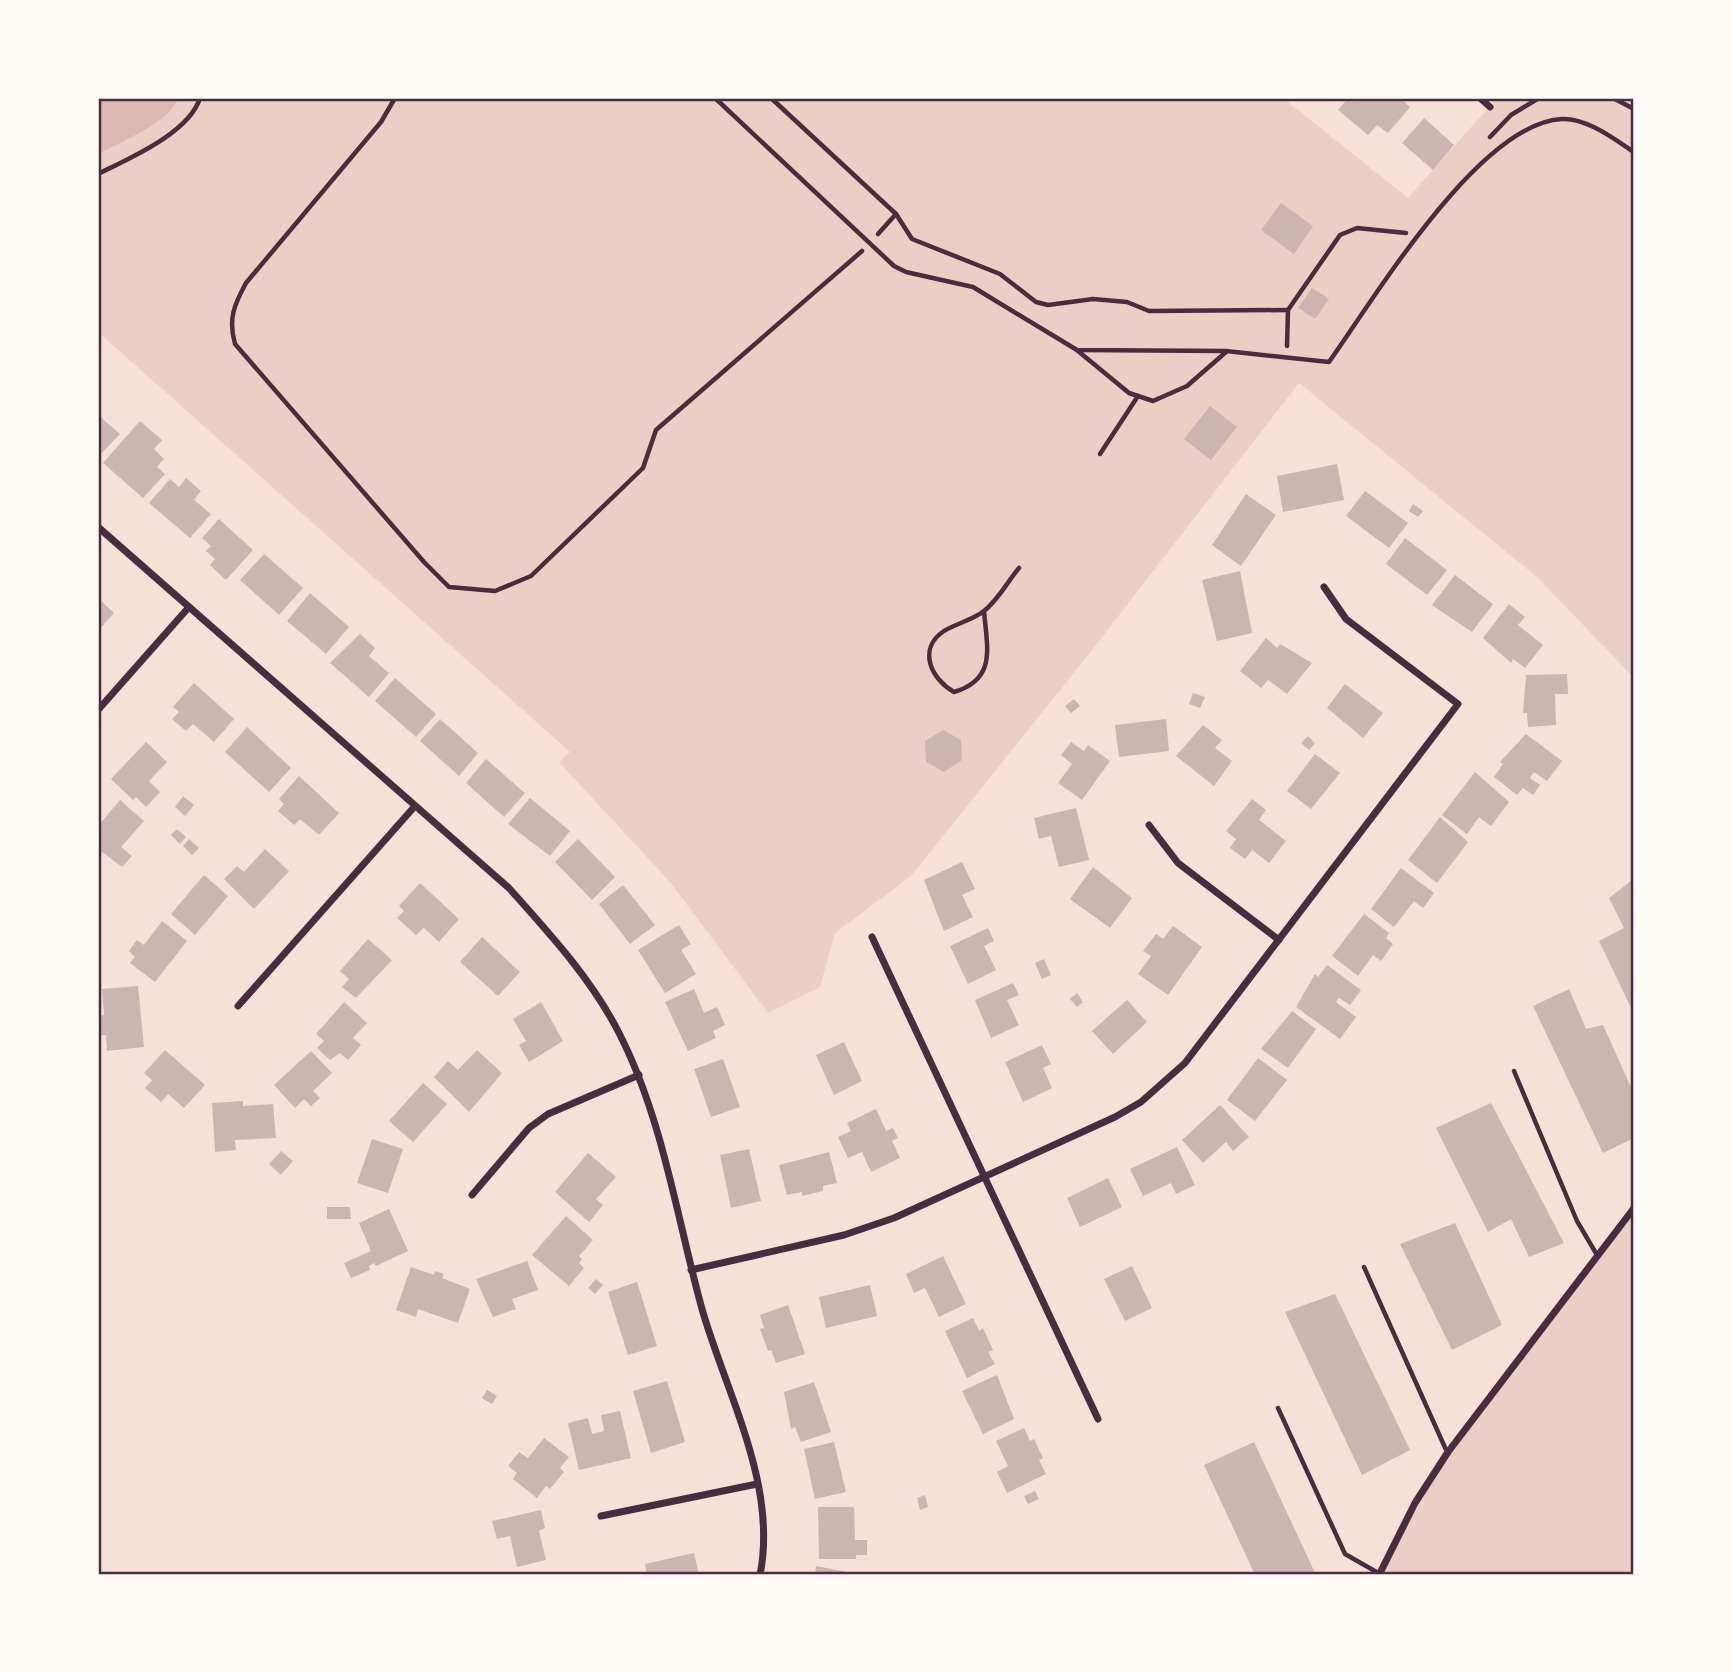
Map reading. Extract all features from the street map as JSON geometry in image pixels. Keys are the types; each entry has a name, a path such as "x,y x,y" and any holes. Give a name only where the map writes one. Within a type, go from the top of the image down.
{"street":[{"path":"1480,98 1490,107"},
{"path":"98,527 509,888 566,952 617,1029 639,1075 658,1130 691,1270 757,1484 763,1538 760,1575"},
{"path":"691,1270 844,1235 894,1218 1115,1116 1164,1084 1185,1063 1458,704 1346,619 1324,587"},
{"path":"98,710 189,607"},
{"path":"238,1006 415,806"},
{"path":"1149,825 1178,863 1279,940"},
{"path":"872,937 1098,1419"},
{"path":"472,1195 529,1128 548,1114 639,1075"},
{"path":"1380,1574 1415,1503 1448,1452 1634,1208"},
{"path":"601,1516 757,1484"}],"lane":[{"path":"715,98 894,265 906,272 973,287 1077,351 1129,393 1153,401 1187,386 1226,351"},
{"path":"1077,351 1226,351 1329,362 1420,234 1473,168 1513,138 1536,125 1562,119 1586,125 1634,152"},
{"path":"1100,454 1138,396"},
{"path":"984,611 985,670 972,687 954,692 939,684 929,668 930,649 942,632 984,611 1019,568"},
{"path":"1514,1071 1577,1221 1598,1255"},
{"path":"1364,1267 1448,1452"},
{"path":"1278,1408 1345,1554 1380,1574"}],"path":[{"path":"98,174 139,153 180,127 197,109 200,98"},
{"path":"395,98 381,122 246,283 234,305 230,327 235,344 415,552 449,587 495,591 531,576 643,468 656,430 870,244 896,214"},
{"path":"771,98 896,214 912,239 1000,274 1036,302 1048,305 1093,299 1128,302 1149,311 1288,310"},
{"path":"1613,98 1634,109"},
{"path":"1286,359 1288,310 1340,235 1357,228 1420,234"}],"shaded area":[{"path":"98,98 1283,98 1408,198 1497,98 1634,98 1634,678 1537,577 1299,383 1085,659 911,876 835,933 820,987 768,1013 670,882 559,762 570,752 98,332"},
{"path":"98,98 178,98 174,107 156,123 98,154"},
{"path":"1634,1208 1634,1575 1379,1575 1448,1452"}],"building":[{"path":"1348,98 1352,102 1356,98 1400,98 1410,107 1388,133 1377,125 1368,135 1338,110"},
{"path":"1424,118 1454,145 1433,170 1402,143"},
{"path":"1281,203 1313,226 1294,254 1261,230"},
{"path":"1312,288 1329,299 1315,319 1298,308"},
{"path":"1210,406 1237,427 1211,460 1184,439"},
{"path":"98,415 120,434 98,457"},
{"path":"140,421 162,440 154,449 164,459 157,467 165,474 143,498 103,463"},
{"path":"1337,464 1344,500 1283,512 1277,476"},
{"path":"186,478 201,491 194,500 211,514 190,538 149,503 170,479 179,487"},
{"path":"1365,491 1408,523 1389,548 1346,516"},
{"path":"1246,494 1276,515 1241,566 1212,545"},
{"path":"1413,504 1423,511 1418,517 1409,511"},
{"path":"219,519 253,550 226,580 210,565 215,559 206,551 211,546 202,538"},
{"path":"1405,538 1447,570 1427,595 1386,564"},
{"path":"264,554 303,588 279,615 240,580"},
{"path":"1240,571 1252,633 1217,641 1202,580"},
{"path":"1455,575 1493,604 1472,632 1432,605"},
{"path":"310,593 349,627 326,654 287,621"},
{"path":"98,598 114,613 98,631"},
{"path":"1509,604 1525,617 1518,625 1543,645 1525,668 1513,659 1511,663 1483,638"},
{"path":"360,634 375,648 369,656 389,673 369,697 330,663"},
{"path":"1266,638 1277,648 1280,644 1312,663 1287,694 1268,680 1261,688 1240,671"},
{"path":"1567,674 1568,694 1555,694 1556,725 1528,727 1527,713 1523,713 1526,675"},
{"path":"395,678 436,714 416,737 375,701"},
{"path":"194,683 234,719 214,742 193,724 186,731 172,719 179,712 173,707"},
{"path":"1345,684 1383,713 1363,738 1327,708"},
{"path":"1193,693 1205,697 1200,708 1189,704"},
{"path":"1074,699 1080,706 1071,713 1065,706"},
{"path":"440,719 478,753 459,776 420,741"},
{"path":"1166,719 1169,751 1119,757 1115,725"},
{"path":"1203,725 1222,740 1215,748 1232,761 1214,786 1176,756"},
{"path":"247,727 291,768 269,792 225,752"},
{"path":"943,730 961,740 962,760 944,772 926,762 925,741"},
{"path":"1526,734 1562,761 1547,781 1534,772 1530,778 1540,785 1533,795 1523,788 1517,795 1494,777 1503,764 1500,762"},
{"path":"1308,736 1315,743 1309,750 1301,743"},
{"path":"146,742 167,762 149,781 160,792 146,807 136,797 133,800 111,779"},
{"path":"1071,742 1084,751 1088,745 1110,761 1082,800 1058,783 1072,764 1061,755"},
{"path":"1315,754 1340,773 1311,809 1287,791"},
{"path":"486,759 525,793 504,817 466,783"},
{"path":"1475,772 1509,802 1491,826 1479,817 1467,834 1442,815"},
{"path":"299,776 339,813 319,835 300,819 294,825 278,811 284,804 279,799"},
{"path":"183,796 194,805 185,816 175,807"},
{"path":"530,798 570,831 550,856 508,824"},
{"path":"1252,799 1266,810 1259,820 1286,841 1269,863 1252,850 1245,859 1230,848 1236,839 1226,831"},
{"path":"120,800 144,821 121,847 132,856 122,867 98,849 98,826"},
{"path":"1076,808 1089,860 1059,867 1051,836 1039,839 1034,818"},
{"path":"1440,817 1468,842 1437,883 1408,860"},
{"path":"177,829 186,837 180,844 171,835"},
{"path":"189,839 199,848 192,855 183,846"},
{"path":"578,839 615,877 592,900 555,862"},
{"path":"265,849 289,871 254,909 224,879 237,866 244,872"},
{"path":"962,862 975,889 962,895 973,917 944,931 924,880"},
{"path":"1093,867 1132,898 1110,928 1070,899"},
{"path":"1401,868 1434,893 1423,908 1414,901 1394,927 1371,909"},
{"path":"204,875 228,896 195,935 171,914"},
{"path":"1632,880 1634,1014 1599,941 1624,928 1609,898"},
{"path":"420,883 459,919 439,942 424,928 416,935 397,918 404,911 399,906"},
{"path":"623,885 655,925 630,944 599,904"},
{"path":"1364,914 1389,933 1386,938 1393,944 1381,961 1373,955 1358,976 1332,956"},
{"path":"162,921 187,941 155,982 130,963 135,957 129,951 137,940 144,945"},
{"path":"679,925 691,944 681,950 696,974 665,993 638,950"},
{"path":"1173,926 1202,947 1168,995 1138,974 1151,956 1143,951 1156,934 1163,939"},
{"path":"988,928 994,941 984,946 996,970 968,984 950,946"},
{"path":"482,937 520,972 498,996 460,962"},
{"path":"368,939 392,960 356,998 342,987 349,979 340,971"},
{"path":"1044,959 1051,975 1042,979 1035,963"},
{"path":"1327,965 1361,990 1350,1005 1339,998 1336,1002 1356,1017 1340,1039 1296,1007 1315,974 1318,977"},
{"path":"1013,983 1019,995 1007,1000 1019,1025 991,1038 975,1000"},
{"path":"138,986 144,1047 107,1051 106,1035 98,1036 98,1016 104,1015 102,989"},
{"path":"694,989 704,1013 717,1007 725,1025 713,1031 716,1038 688,1051 665,1002"},
{"path":"1569,989 1586,1029 1603,1025 1634,1094 1634,1138 1603,1153 1533,1006"},
{"path":"1077,993 1083,1002 1077,1007 1070,999"},
{"path":"1127,1000 1147,1022 1113,1054 1092,1031"},
{"path":"344,1002 367,1023 353,1038 361,1045 348,1060 340,1053 330,1060 317,1048 324,1041 316,1034"},
{"path":"541,1002 563,1041 529,1062 519,1045 526,1041 513,1019"},
{"path":"1292,1011 1316,1029 1288,1068 1261,1049"},
{"path":"844,1042 862,1081 834,1095 816,1055"},
{"path":"1042,1045 1051,1064 1043,1068 1052,1088 1023,1102 1005,1062"},
{"path":"165,1050 205,1085 184,1108 168,1094 161,1102 145,1088 152,1080 144,1073"},
{"path":"477,1050 502,1073 469,1112 434,1077 448,1061 458,1070"},
{"path":"311,1051 332,1073 313,1091 320,1098 311,1106 304,1099 295,1108 274,1085"},
{"path":"1258,1058 1287,1080 1255,1121 1227,1100"},
{"path":"723,1059 740,1107 711,1117 694,1069"},
{"path":"423,1083 447,1104 413,1142 389,1121"},
{"path":"243,1101 243,1106 273,1104 276,1138 235,1140 236,1150 215,1152 212,1103"},
{"path":"1491,1103 1564,1243 1529,1257 1511,1219 1488,1232 1436,1128"},
{"path":"1220,1105 1249,1137 1233,1151 1226,1142 1203,1163 1182,1140"},
{"path":"876,1109 886,1131 893,1128 898,1138 892,1141 900,1158 871,1172 862,1152 848,1158 838,1137 851,1131 847,1123"},
{"path":"372,1139 403,1149 388,1193 357,1183"},
{"path":"1177,1147 1195,1185 1176,1194 1171,1183 1143,1196 1130,1169"},
{"path":"749,1149 761,1201 731,1208 720,1155"},
{"path":"281,1151 293,1161 281,1175 269,1164"},
{"path":"829,1152 837,1183 823,1186 823,1191 802,1196 802,1192 787,1195 779,1165"},
{"path":"588,1153 616,1177 596,1199 603,1205 589,1222 555,1192"},
{"path":"1108,1178 1122,1207 1080,1227 1067,1198"},
{"path":"327,1207 350,1207 351,1219 327,1219"},
{"path":"389,1209 408,1251 376,1266 374,1263 369,1266 370,1270 351,1278 344,1263 371,1251 359,1223"},
{"path":"566,1216 593,1240 579,1256 582,1259 579,1263 584,1268 569,1286 532,1255"},
{"path":"1455,1223 1502,1325 1452,1350 1400,1244"},
{"path":"943,1256 966,1304 939,1317 925,1288 914,1293 906,1274"},
{"path":"527,1261 538,1290 512,1299 516,1309 493,1317 476,1279"},
{"path":"1132,1266 1152,1308 1125,1321 1104,1279"},
{"path":"411,1267 434,1275 435,1271 444,1274 442,1278 470,1289 458,1323 418,1309 416,1317 396,1310"},
{"path":"596,1279 603,1285 595,1294 588,1288"},
{"path":"637,1282 657,1346 628,1355 608,1292"},
{"path":"870,1285 877,1316 826,1328 819,1297"},
{"path":"1335,1294 1410,1450 1362,1475 1285,1312"},
{"path":"788,1305 805,1354 776,1363 771,1350 768,1351 760,1329 764,1328 760,1315"},
{"path":"973,1318 979,1331 983,1328 993,1350 988,1352 995,1364 967,1378 945,1331"},
{"path":"997,1375 1014,1419 983,1434 962,1391"},
{"path":"667,1381 685,1442 651,1453 633,1391"},
{"path":"814,1382 831,1432 801,1442 795,1427 791,1429 784,1392"},
{"path":"487,1390 497,1396 492,1404 482,1398"},
{"path":"620,1411 631,1458 579,1470 568,1423 588,1418 592,1434 604,1431 601,1415"},
{"path":"1024,1428 1030,1441 1034,1439 1043,1458 1039,1460 1046,1474 1007,1493 997,1472 1008,1466 996,1441"},
{"path":"544,1438 569,1457 560,1468 564,1472 550,1489 546,1486 537,1498 513,1479 517,1473 508,1466 519,1452 528,1458"},
{"path":"834,1442 846,1492 815,1499 804,1449"},
{"path":"1254,1442 1316,1575 1255,1575 1204,1465"},
{"path":"1035,1491 1039,1499 1028,1504 1024,1496"},
{"path":"925,1495 928,1507 920,1510 917,1498"},
{"path":"818,1507 854,1507 855,1540 867,1540 867,1555 856,1555 856,1559 819,1559"},
{"path":"541,1510 545,1528 539,1531 546,1560 517,1567 510,1536 497,1539 492,1521"},
{"path":"694,1553 699,1575 647,1575 645,1564"},
{"path":"816,1566 847,1572 846,1575 815,1575"}]}
